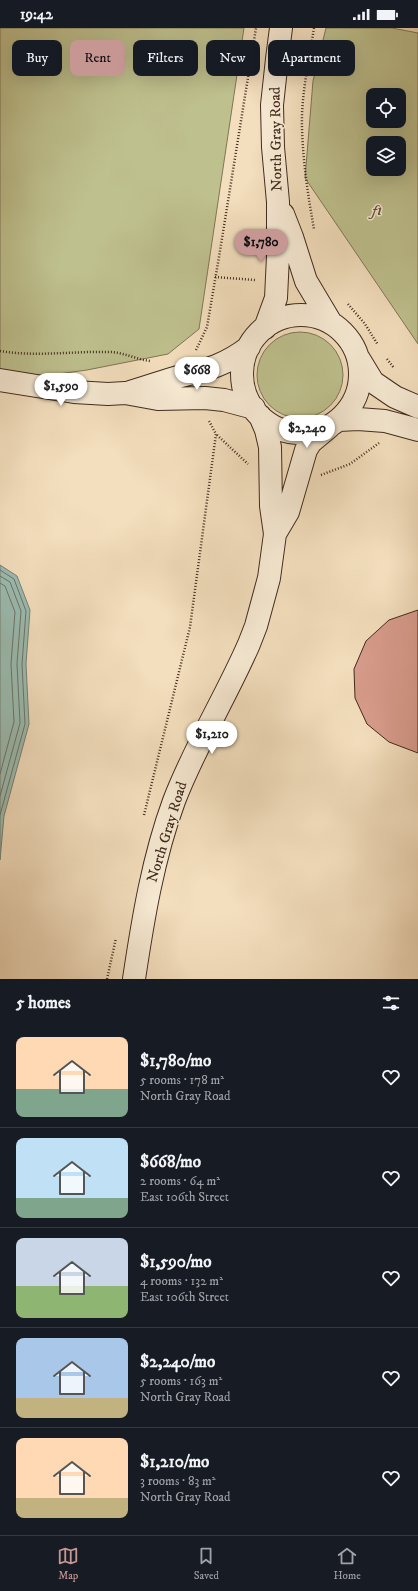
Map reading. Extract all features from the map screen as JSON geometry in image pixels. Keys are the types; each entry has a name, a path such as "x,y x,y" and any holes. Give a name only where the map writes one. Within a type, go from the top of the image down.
{"street":[{"name":"North Gray Road","path":"265,328 276,298 278,202 273,147 272,105 281,28"},
{"name":"North Gray Road","path":"278,202 292,237 306,281 331,323"},
{"path":"358,358 360,377 356,396 346,413 335,422 317,431 302,433 286,431 272,425 257,412 247,397 243,371 245,358 249,347 259,333 280,319 297,316 315,317 331,323 343,332 352,344 358,358 373,382 395,397 418,408"},
{"path":"125,393 181,376 202,372 232,359 249,347"},
{"path":"0,380 74,392 101,394 125,393 158,398 205,398 224,400 257,412"},
{"name":"North Gray Road","path":"134,979 149,888 166,825 183,778 249,644 256,626 269,578 275,534 271,506 270,447 266,430 257,412"},
{"path":"335,422 358,419 385,421 418,430"},
{"name":"North Gray Road","path":"275,534 288,512 306,450 311,442 335,422"}],"path":[{"path":"192,351 196,349 206,327 219,257 256,28"},
{"path":"314,28 304,93 302,128 309,201 315,232"},
{"path":"215,277 262,280"},
{"path":"347,304 365,324 382,351"},
{"path":"196,349 198,356"},
{"path":"0,351 26,353 110,352 130,356 140,360 154,361"},
{"path":"386,358 396,370"},
{"path":"208,420 216,434 228,447 250,465"},
{"path":"142,823 190,627 216,434"},
{"path":"319,475 335,471 350,464 370,451 382,440"},
{"path":"107,979 117,934"}],"green space":[{"path":"0,28 244,28 242,40 206,40 206,76 237,76 199,329 168,354 87,370 22,379 0,375"},
{"name":"f1","path":"326,28 392,28 418,33 418,344 305,178 314,76 355,76 355,40 323,40"},
{"path":"292,332 308,332 317,335 331,344 340,358 343,367 343,383 340,392 331,406 317,415 308,418 292,418 276,411 269,406 264,399 257,383 257,367 264,351 269,344 276,339"}],"water":[{"path":"0,565 17,576 30,610 26,664 29,724 4,816 0,860"}],"building":[{"path":"418,610 418,753 389,742 367,724 355,698 354,669 366,641 389,620"}]}
